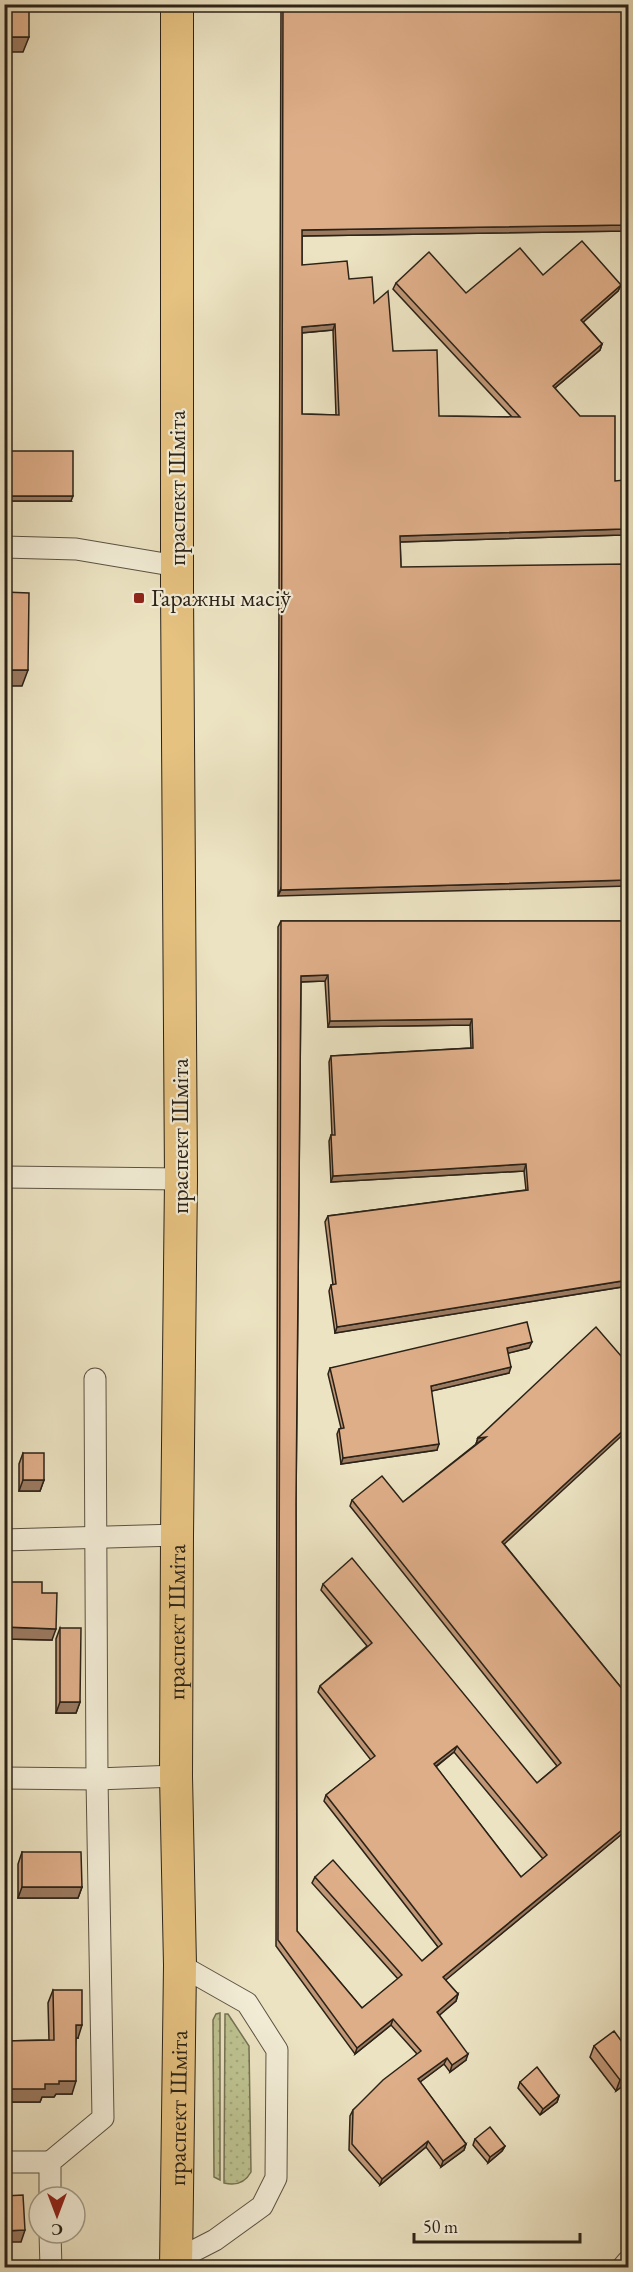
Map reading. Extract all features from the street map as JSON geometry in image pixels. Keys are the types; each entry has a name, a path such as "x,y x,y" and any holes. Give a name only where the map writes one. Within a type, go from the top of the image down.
{"main road":[{"name":"праспект Шміта","path":"176,2264 180,1965 176,1776 181,1179 177,566 177,4"}],"street":[{"path":"4,548 76,549 177,566"},
{"path":"4,1178 181,1179"},
{"path":"4,2162 50,2162 103,2118 97,1779 95,1379"},
{"path":"4,1540 177,1535"},
{"path":"4,1778 97,1779 176,1776"},
{"path":"176,2264 215,2240 262,2206 276,2178 278,2050 247,2003 180,1965"},
{"path":"50,2162 50,2185"},
{"path":"50,2245 51,2268"},
{"path":"622,2268 628,2261"}],"green space":[{"path":"220,2013 220,2180 214,2177 213,2020 216,2014"},
{"path":"225,2014 228,2014 249,2046 251,2172 240,2183 232,2184 224,2183"}],"building":[{"path":"4,4 29,4 29,37 4,37"},
{"path":"283,4 628,4 628,92 624,92 628,225 302,230 302,265 347,261 349,279 372,277 374,303 388,291 393,351 437,350 439,416 520,417 396,283 429,252 466,293 520,248 543,275 582,241 621,285 581,320 602,344 553,386 580,416 615,416 615,481 624,480 624,529 400,536 401,567 628,564 628,880 281,890","holes":["335,324 339,415 302,414 302,327"]},
{"path":"9,451 73,451 73,496 9,496"},
{"path":"4,592 29,593 28,670 4,670"},
{"path":"281,921 628,921 628,1280 337,1327 331,1285 336,1284 328,1216 528,1190 526,1164 333,1176 331,1135 335,1135 331,1056 473,1048 472,1019 330,1021 328,975 301,976 296,1502 297,1931 362,2008 402,1975 315,1877 333,1860 422,1961 442,1944 326,1795 375,1756 320,1686 372,1643 323,1584 352,1558 537,1783 561,1763 352,1500 382,1476 403,1502 486,1437 478,1438 596,1327 628,1364 628,1426 502,1542 628,1696 628,1825 443,1977 458,1994 437,2012 468,2054 452,2065 447,2058 418,2079 466,2144 443,2161 428,2141 382,2179 352,2144 353,2110 383,2080 421,2051 393,2019 357,2048 278,1940","holes":["457,1746 547,1855 521,1877 434,1764"]},
{"path":"527,1322 532,1342 507,1348 511,1367 431,1386 439,1444 343,1458 339,1429 344,1428 330,1368"},
{"path":"23,1453 44,1453 44,1480 23,1480"},
{"path":"6,1582 42,1582 42,1593 57,1593 56,1629 5,1627"},
{"path":"60,1628 81,1628 80,1702 60,1702"},
{"path":"22,1852 81,1852 82,1887 22,1887"},
{"path":"53,1990 82,1990 82,2025 76,2025 76,2081 45,2084 45,2089 10,2089 10,2084 4,2084 4,2041 54,2040"},
{"path":"614,2031 628,2050 628,2074 620,2080 594,2046"},
{"path":"537,2067 559,2096 543,2109 520,2082"},
{"path":"490,2127 505,2146 490,2157 475,2139"},
{"path":"23,2195 25,2230 4,2231 4,2196"}],"place":[{"name":"Гаражны масіў","path":"139,598"}]}
